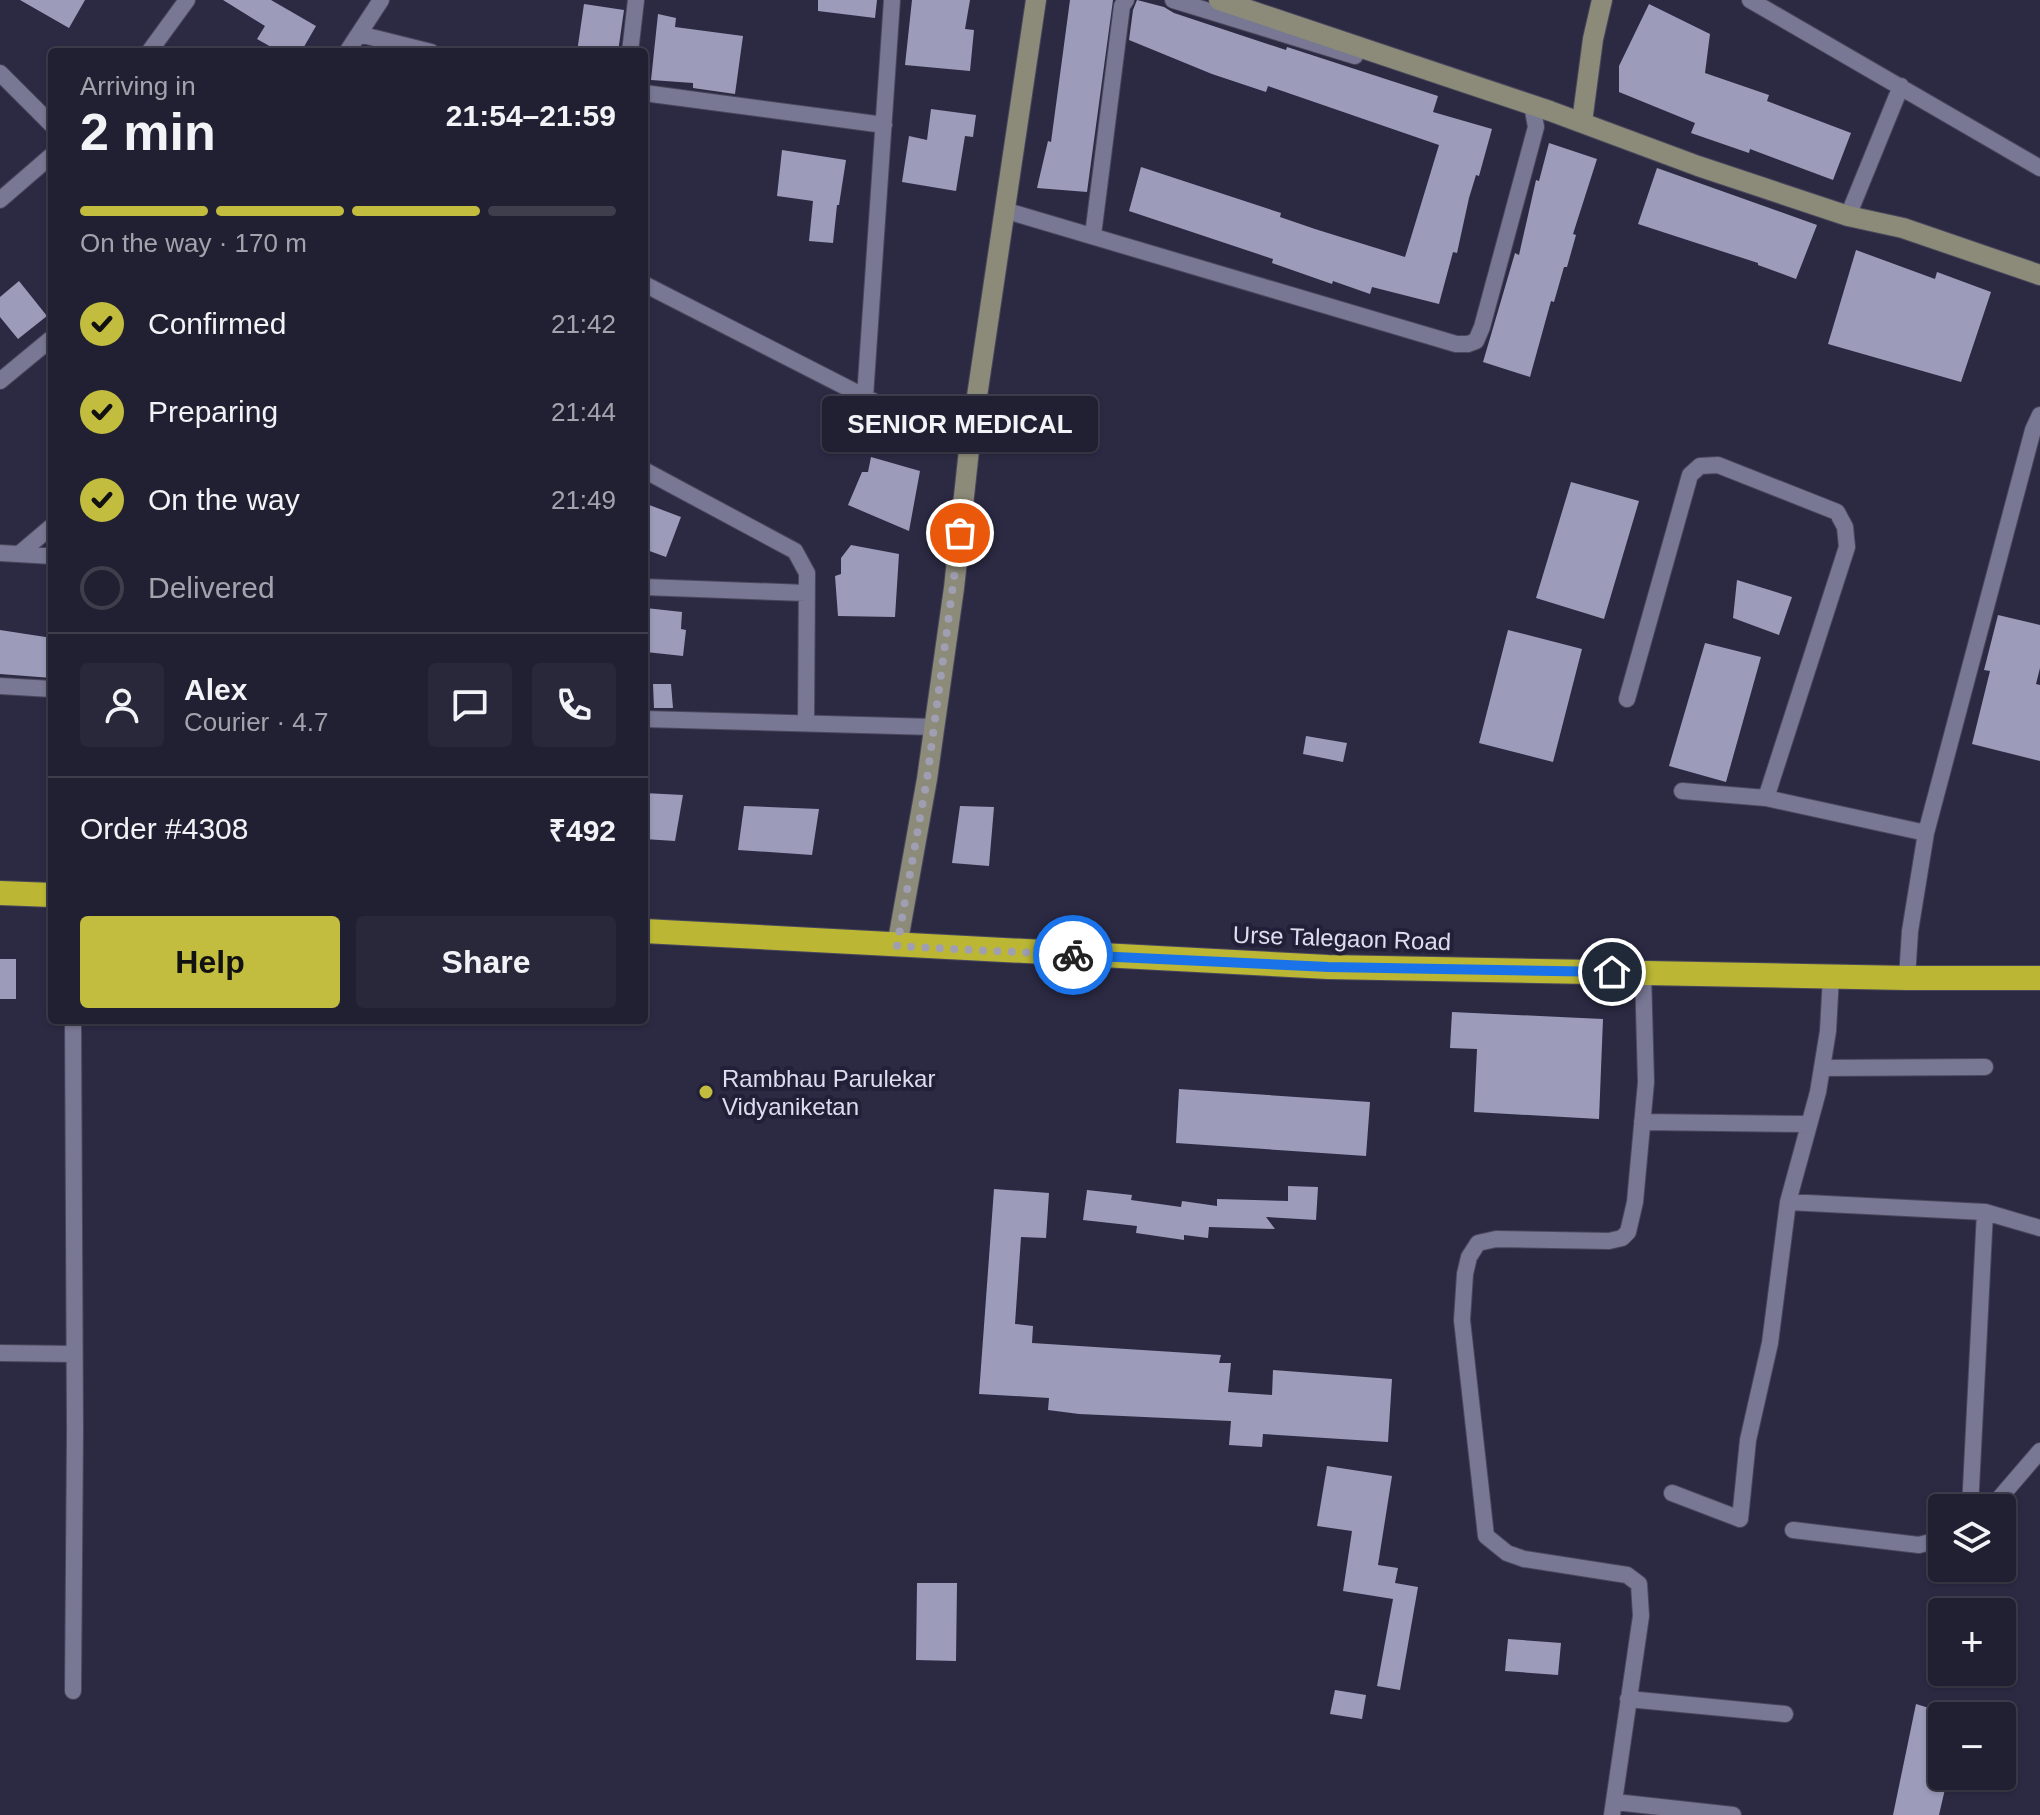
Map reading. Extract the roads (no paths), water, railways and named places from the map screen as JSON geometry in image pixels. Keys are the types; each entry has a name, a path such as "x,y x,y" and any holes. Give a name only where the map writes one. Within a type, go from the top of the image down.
{"highway":[{"path":"0,893 48,895"},
{"name":"Urse Talegaon Road","path":"648,931 1328,967 2040,978"}],"street":[{"path":"152,48 187,0"},
{"path":"350,48 381,0"},
{"path":"630,48 636,0"},
{"path":"865,397 892,0"},
{"path":"897,946 934,727 969,450 1036,0"},
{"path":"1093,235 1122,6 1126,0"},
{"path":"1173,0 1435,80"},
{"path":"1219,0 1582,122 1698,166 1848,216 1903,228 2040,275"},
{"path":"1582,122 1593,39 1602,0"},
{"path":"1750,0 2040,168"},
{"path":"359,34 415,48"},
{"path":"0,73 48,121"},
{"path":"1848,216 1901,86"},
{"path":"648,94 884,125"},
{"path":"1007,211 1365,318 1456,344 1468,344 1476,341 1482,327 1536,127 1532,105"},
{"path":"0,200 48,158"},
{"path":"648,286 969,450"},
{"path":"0,381 48,341"},
{"path":"1907,978 1910,931 1926,833 2033,430 2040,415"},
{"path":"1627,699 1690,475 1700,466 1718,465 1837,512 1845,527 1847,547 1766,798"},
{"path":"648,472 795,551 807,573 806,723"},
{"path":"19,554 48,529"},
{"path":"0,553 48,556"},
{"path":"648,587 806,593"},
{"path":"0,686 48,689"},
{"path":"648,719 934,727"},
{"path":"1682,791 1766,798 1926,833"},
{"path":"1643,973 1646,1082 1635,1202 1628,1232 1622,1238 1609,1241 1496,1239 1478,1243 1469,1257 1465,1274 1462,1320 1486,1536 1507,1553 1524,1559 1627,1575 1639,1584 1641,1616 1614,1809 1733,1815"},
{"path":"1672,1493 1740,1519 1748,1440 1770,1343 1788,1202 1822,1068 1831,976"},
{"path":"73,1024 73,1691"},
{"path":"1822,1068 1985,1067"},
{"path":"1642,1122 1809,1124"},
{"path":"1788,1202 1985,1212 2040,1228"},
{"path":"1971,1494 1985,1212"},
{"path":"0,1353 74,1354"},
{"path":"2003,1494 2040,1451"},
{"path":"1793,1530 1919,1545 1928,1543"},
{"path":"1628,1699 1785,1714"}],"place":[{"name":"SENIOR MEDICAL","path":"960,533"},
{"name":"Rambhau Parulekar Vidyaniketan","path":"706,1092"}]}
